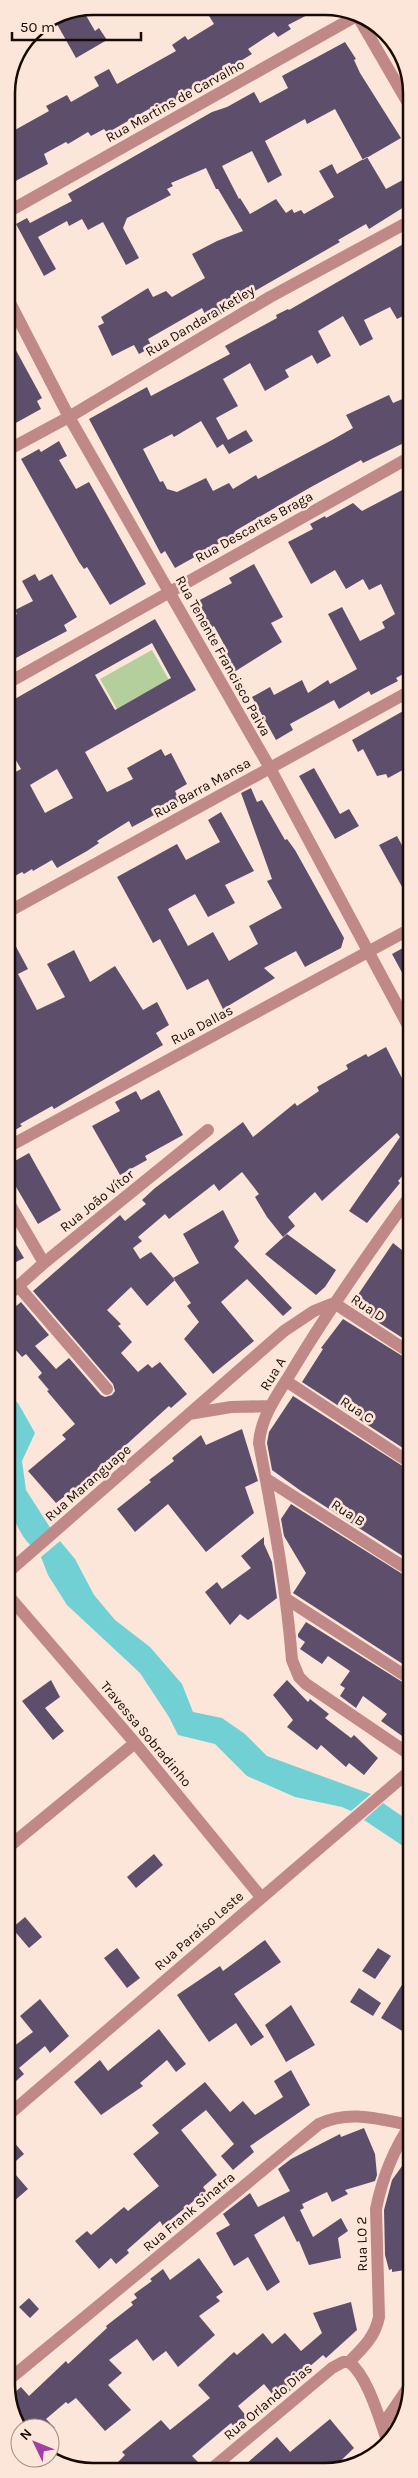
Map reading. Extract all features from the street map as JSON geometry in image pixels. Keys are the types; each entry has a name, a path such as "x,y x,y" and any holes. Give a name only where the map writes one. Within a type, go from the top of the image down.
{"street":[{"name":"Rua Martins de Carvalho","path":"15,208 350,20"},
{"path":"364,25 403,94"},
{"name":"Rua Dandara Ketley","path":"15,446 69,417 270,297 403,225"},
{"name":"Rua Tenente Francisco Paiva","path":"15,312 69,417 170,590 270,768 403,1016"},
{"name":"Rua Descartes Braga","path":"15,679 170,590 403,461"},
{"name":"Rua Barra Mansa","path":"15,908 403,695"},
{"name":"Rua Dallas","path":"15,1143 403,933"},
{"name":"Rua João Vítor","path":"15,1290 44,1263 208,1130"},
{"name":"Rua A","path":"403,1206 334,1303 286,1381 260,1428 259,1443 268,1480 288,1600 292,1660 299,1678 403,1750"},
{"path":"15,1213 44,1263"},
{"path":"19,1287 107,1389"},
{"name":"Rua D","path":"334,1303 403,1348"},
{"name":"Rua Maranguape","path":"15,1566 284,1331 314,1311 334,1303"},
{"name":"Rua C","path":"286,1381 403,1458"},
{"path":"189,1414 231,1407 271,1406"},
{"name":"Rua B","path":"268,1480 403,1566"},
{"path":"288,1600 403,1674"},
{"name":"Travessa Sobradinho","path":"15,1603 135,1742 261,1897"},
{"path":"15,1842 135,1742"},
{"name":"Rua Paraíso Leste","path":"15,2109 403,1777"},
{"name":"Rua Frank Sinatra","path":"15,2375 319,2124 334,2117 348,2116 403,2122"},
{"name":"Rua LO 2","path":"349,2362 367,2344 377,2327 379,2317 376,2208 380,2192 403,2141"},
{"name":"Rua Orlando Dias","path":"218,2463 332,2368 344,2362 349,2362"},
{"path":"349,2362 358,2370 385,2435"},
{"path":"382,2426 402,2396"}],"green space":[{"path":"152,650 169,680 117,709 100,679"}],"water":[{"path":"15,1401 35,1433 22,1461 26,1490 51,1529 31,1546 15,1522"},
{"path":"60,1541 75,1559 94,1595 115,1620 150,1647 182,1684 193,1712 222,1718 245,1734 267,1756 371,1794 351,1811 342,1807 295,1797 247,1776 215,1744 178,1735 169,1717 140,1673 67,1605 48,1575 41,1557"},
{"path":"383,1803 403,1817 403,1846 364,1820"}],"building":[{"path":"86,15 95,31 99,28 107,40 76,58 57,24 77,16"},
{"path":"208,15 307,15 288,25 291,29 278,37 274,32 248,49 252,54 170,104 169,102 150,111 149,109 107,133 104,129 91,136 88,132 68,144 66,142 44,154 48,164 15,181 15,130 49,111 46,106 67,95 71,102 99,86 94,77 109,69 117,84 176,51 172,45 185,36 188,40 214,24"},
{"path":"345,42 356,59 354,60 360,73 401,138 367,158 386,189 403,180 403,208 369,229 366,224 338,240 340,242 220,311 222,314 208,321 202,308 148,339 152,347 139,354 134,345 112,356 98,326 104,323 101,317 148,288 153,297 166,291 172,297 205,278 192,254 217,241 243,231 218,189 216,189 206,168 171,183 173,186 167,189 171,195 127,218 123,228 139,258 126,265 103,222 88,230 82,219 69,226 67,221 38,237 56,269 44,276 16,224 27,218 30,223 72,201 68,194 212,112 227,107 254,92 260,103 288,88 282,76","holes":["335,109 363,159 337,174 332,164 319,171 334,197 304,214 301,210 294,213 292,209 286,213 276,199 250,214 239,199 222,166 252,151 268,183 282,175 265,141 305,119 307,124"]},
{"path":"403,244 403,316 397,319 390,307 364,320 373,339 360,346 343,316 318,331 331,356 317,364 312,355 285,370 289,377 265,391 250,363 223,379 238,406 216,418 228,440 246,430 253,441 229,454 223,444 217,448 201,421 174,437 172,434 143,449 160,482 163,481 167,489 177,492 206,478 213,491 229,483 233,489 256,475 258,479 353,428 346,415 389,395 393,403 403,399 403,443 363,463 361,460 311,487 235,531 236,534 175,568 165,551 161,554 89,419 147,387 151,396 230,354 225,346 277,318 276,315 289,310"},
{"path":"15,348 42,398 37,401 41,409 15,423"},
{"path":"59,441 67,456 59,460 76,489 89,482 146,584 110,605 87,567 84,569 79,562 21,459 39,449 41,452"},
{"path":"403,490 403,674 396,678 398,681 371,695 369,691 339,709 334,700 290,724 293,730 276,740 252,697 270,687 274,695 302,680 308,693 328,680 330,684 357,669 328,614 342,607 360,641 385,628 382,622 395,614 381,584 369,590 363,579 346,589 335,570 311,584 288,542 313,529 310,524 325,516 326,518 353,503 362,511"},
{"path":"254,564 283,617 271,623 282,642 231,674 219,653 226,648 214,626 206,630 192,604 232,583 229,578"},
{"path":"35,574 39,581 52,574 77,617 64,625 67,631 16,658 15,615 17,614 15,610 33,601 22,581"},
{"path":"155,619 196,690 85,752 107,792 133,779 127,768 161,749 165,756 171,753 187,784 175,791 180,801 132,827 129,821 97,841 99,843 87,851 57,868 52,860 33,871 32,869 24,874 22,872 15,876 15,772 21,769 15,759 15,699","holes":["152,643 171,678 115,710 95,675","57,769 73,798 45,813 30,785"]},
{"path":"403,711 403,770 388,778 386,774 377,776 363,749 358,752 352,740"},
{"path":"314,768 340,814 349,809 359,826 335,839 299,776"},
{"path":"251,788 257,802 262,800 285,840 287,839 295,850 344,938 341,948 305,967 296,951 264,968 275,978 223,1009 208,979 187,990 160,939 153,943 117,877 177,844 186,860 220,842 208,820 221,812 254,871 225,885 235,903 208,917 195,894 168,909 188,946 213,932 229,961 258,944 249,926 282,908 267,881 272,879 241,793"},
{"path":"397,836 403,847 403,889 379,845"},
{"path":"15,945 28,969 18,974 37,1010 65,997 47,964 74,950 90,982 115,966 143,1010 157,1002 169,1025 156,1033 163,1045 54,1109 52,1106 20,1124 22,1126 15,1130"},
{"path":"403,948 403,974 392,954"},
{"path":"386,1047 403,1080 403,1175 398,1181 400,1183 367,1223 349,1211 400,1137 397,1133 322,1201 315,1192 288,1217 295,1226 283,1237 267,1217 255,1197 259,1194 242,1172 219,1191 214,1184 169,1219 165,1214 138,1237 142,1241 133,1248 140,1259 151,1252 175,1280 147,1306 131,1287 107,1310 121,1324 118,1326 132,1342 121,1353 138,1372 148,1364 152,1368 160,1362 187,1394 171,1408 169,1406 95,1473 56,1503 28,1471 66,1439 62,1435 75,1424 47,1391 49,1390 38,1377 42,1373 26,1354 22,1357 15,1349 15,1307 21,1302 49,1335 35,1346 56,1369 69,1358 101,1395 105,1397 112,1395 115,1391 113,1384 33,1291 120,1215 125,1221 146,1204 142,1200 155,1188 243,1122 253,1137 295,1103 297,1106 319,1091 317,1087 348,1069 346,1065 366,1054 368,1057"},
{"path":"159,1090 183,1135 145,1156 147,1160 120,1175 92,1126 120,1111 115,1102 136,1091 141,1100"},
{"path":"29,1153 61,1210 38,1224 15,1185 15,1161"},
{"path":"223,1210 239,1241 234,1247 292,1308 283,1316 247,1279 221,1302 254,1341 213,1374 184,1339 199,1322 187,1306 191,1303 173,1278 199,1263 183,1234"},
{"path":"287,1234 336,1270 325,1287 316,1295 265,1254"},
{"path":"15,1243 24,1258 15,1262"},
{"path":"393,1243 403,1251 403,1338 351,1305"},
{"path":"343,1319 403,1356 403,1448 302,1382 323,1349 321,1348"},
{"path":"293,1396 403,1466 403,1556 301,1491 272,1470 267,1443 269,1432"},
{"path":"242,1429 258,1481 245,1487 254,1513 206,1552 168,1504 135,1532 117,1509 151,1482 149,1480 174,1461 172,1458 201,1435 206,1445"},
{"path":"291,1504 403,1574 403,1664 293,1593 306,1573 284,1536 281,1519"},
{"path":"264,1537 264,1544 272,1562 277,1598 248,1620 240,1614 230,1625 205,1592 217,1582 222,1589 251,1568 241,1556"},
{"path":"306,1622 403,1682 403,1737 381,1721 387,1714 363,1696 356,1708 340,1696 345,1688 340,1685 350,1671 328,1656 322,1664 300,1649 305,1642 298,1637"},
{"path":"51,1680 60,1697 45,1708 64,1731 53,1740 22,1701"},
{"path":"287,1680 308,1702 310,1699 329,1714 325,1718 351,1738 354,1735 378,1758 364,1775 349,1763 346,1767 321,1745 317,1750 287,1727 293,1720 273,1695"},
{"path":"154,1854 163,1865 136,1888 127,1877"},
{"path":"25,1917 42,1937 29,1948 15,1932 15,1925"},
{"path":"265,1940 281,1962 234,1994 264,2037 251,2046 236,2023 209,2042 177,1995 220,1966 223,1971"},
{"path":"117,1948 140,1978 127,1988 104,1958"},
{"path":"378,1948 391,1956 375,1979 362,1971"},
{"path":"403,1983 403,2031 381,2018"},
{"path":"359,1988 381,2003 373,2016 350,2002"},
{"path":"40,1999 69,2036 50,2053 45,2046 19,2068 24,2074 15,2082 15,2045 33,2032 20,2016"},
{"path":"291,2005 315,2045 286,2062 265,2025"},
{"path":"159,2029 186,2064 176,2072 167,2060 140,2083 143,2086 101,2115 74,2082 100,2060 108,2071"},
{"path":"291,2070 310,2105 250,2146 254,2152 233,2170 221,2156 234,2144 206,2110 181,2130 217,2175 203,2187 206,2191 163,2226 160,2221 127,2250 129,2253 116,2264 111,2258 99,2269 75,2241 87,2231 91,2235 124,2207 128,2211 159,2186 133,2154 159,2133 152,2125 205,2082 230,2112 243,2101 255,2115 283,2097 274,2081"},
{"path":"364,2128 375,2154 377,2175 375,2181 345,2190 348,2194 332,2202 327,2192 302,2204 304,2208 300,2210 313,2237 341,2218 348,2231 338,2238 341,2258 309,2265 299,2241 297,2242 284,2216 254,2235 280,2282 267,2291 248,2257 234,2266 216,2233 230,2225 223,2214 250,2193 258,2207 290,2191 278,2169 291,2159 340,2134 341,2137"},
{"path":"15,2144 24,2154 15,2162"},
{"path":"403,2165 403,2270 392,2272 392,2269 389,2270 385,2255 384,2210 392,2180"},
{"path":"15,2174 28,2189 15,2200"},
{"path":"199,2258 223,2292 216,2297 220,2301 199,2316 215,2335 178,2367 166,2351 153,2361 137,2339 109,2360 122,2373 108,2385 131,2410 105,2431 76,2398 68,2404 66,2402 47,2418 22,2418 15,2392 21,2387 29,2396 66,2361 68,2364 107,2328 106,2326 133,2305 131,2302 137,2298 134,2294 152,2281 150,2279 163,2269 170,2280"},
{"path":"29,2298 39,2309 30,2318 19,2307"},
{"path":"351,2302 357,2330 326,2358 323,2355 287,2386 291,2390 277,2400 264,2384 238,2406 248,2418 236,2429 231,2423 192,2456 199,2463 117,2463 125,2455 122,2452 161,2420 170,2430 210,2398 198,2385 234,2352 237,2355 263,2333 272,2344 285,2333 301,2351 322,2333 313,2313"},
{"path":"330,2419 354,2448 341,2461 330,2463 247,2463 277,2437 290,2452"}]}
